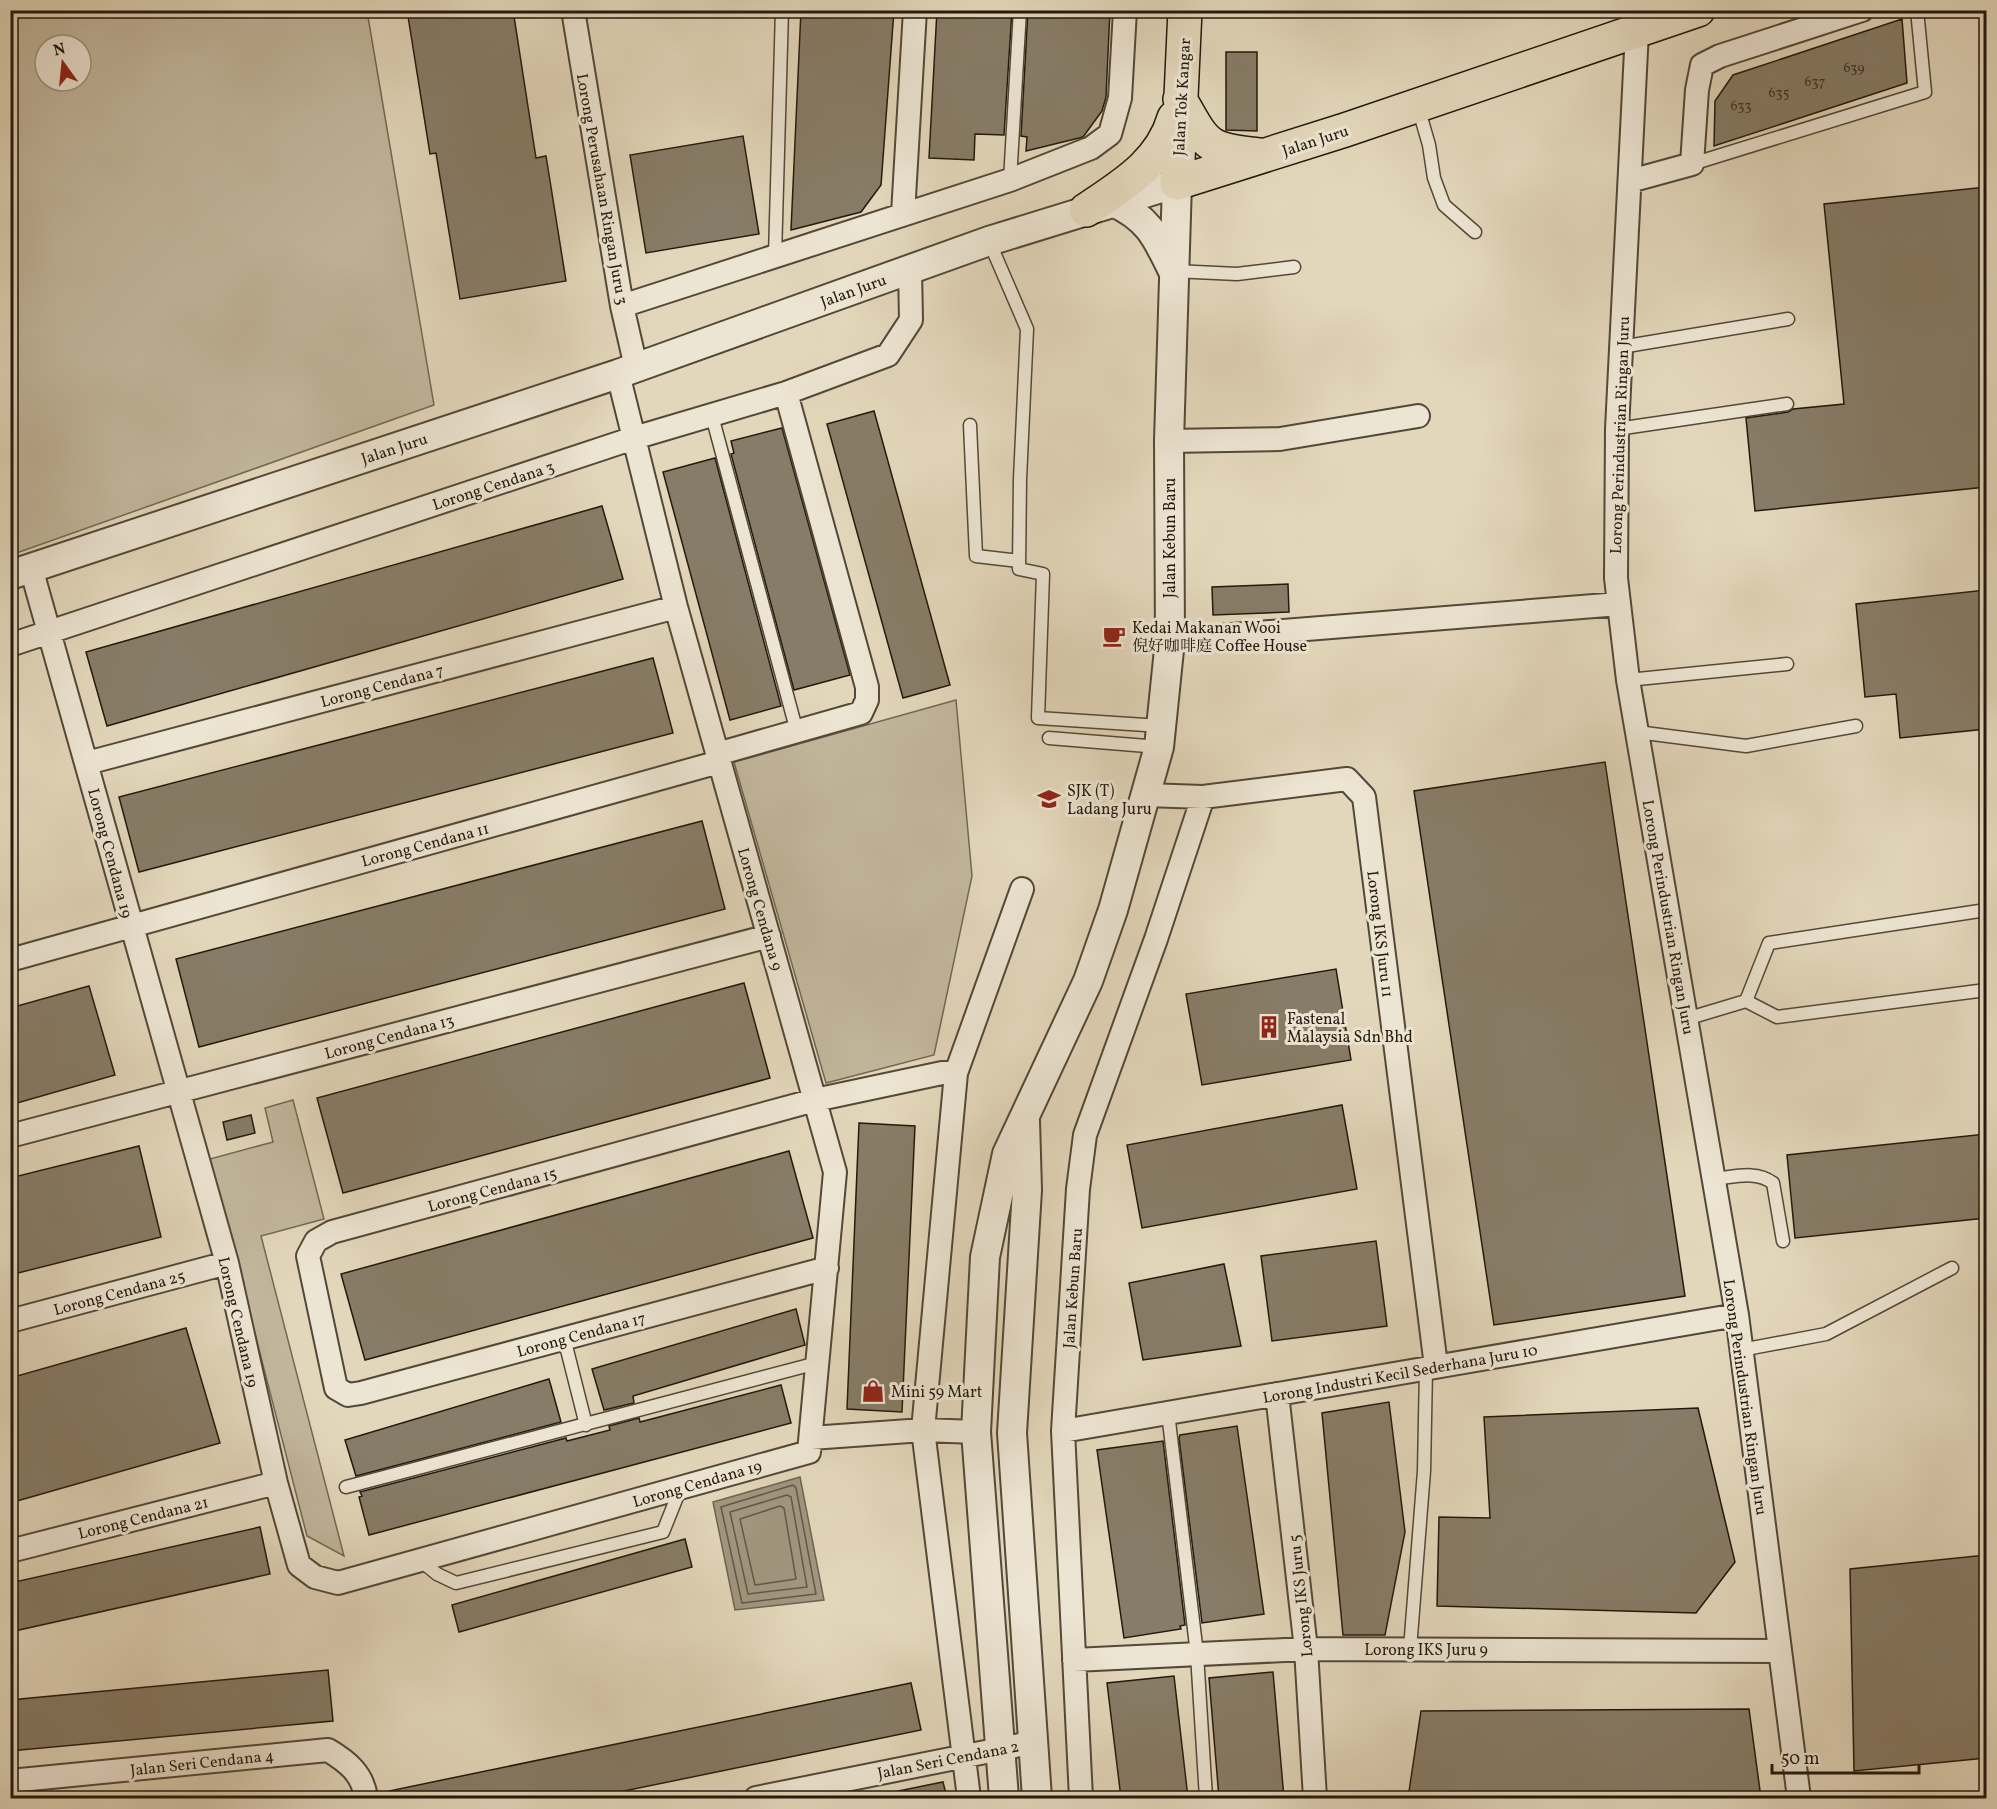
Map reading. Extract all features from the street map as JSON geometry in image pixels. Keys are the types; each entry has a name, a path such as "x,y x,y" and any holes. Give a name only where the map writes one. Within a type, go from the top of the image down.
{"main road":[{"name":"Jalan Tok Kangar","path":"1177,183 1185,10"},
{"name":"Jalan Juru","path":"1177,183 1268,156 1698,10"},
{"path":"1180,99 1205,141 1214,147 1268,156"},
{"path":"1100,206 1139,174 1163,147 1180,99"}],"street":[{"name":"Lorong Perusahaan Ringan Juru 3","path":"573,10 622,306 627,370"},
{"path":"903,214 915,10"},
{"path":"622,306 1010,180 1091,148 1110,134 1120,98 1125,10"},
{"path":"1630,181 1692,164 1697,90 1702,65 1720,56 1862,10"},
{"name":"Lorong Perindustrian Ringan Juru","path":"1637,31 1617,429 1616,578 1628,680 1737,1315 1799,1798"},
{"name":"Jalan Juru","path":"21,571 627,370 989,241 1177,183"},
{"name":"Jalan Kebun Baru","path":"1004,1798 976,1432 985,1257 1007,1154 1025,1121 1088,981 1113,910 1160,737 1170,639 1169,441 1177,183"},
{"path":"1100,206 1133,211 1157,237 1173,271"},
{"name":"Lorong Cendana 3","path":"10,645 634,438 786,393 888,355 911,320 909,270"},
{"name":"Lorong Cendana 9","path":"627,370 634,438 676,607 835,1172 810,1445"},
{"name":"Lorong Cendana 11","path":"10,960 718,758 861,713 867,700 867,687 786,393"},
{"path":"1169,441 1280,439 1418,416"},
{"name":"Lorong Cendana 19","path":"21,571 51,632 130,925 227,1263 276,1483 300,1565 315,1577 338,1583 681,1488 810,1445 923,1430 976,1432"},
{"path":"1170,639 1619,604"},
{"name":"Lorong Cendana 7","path":"87,763 676,607"},
{"name":"Lorong IKS Juru 11","path":"1146,795 1203,797 1347,779 1364,797 1431,1367"},
{"name":"Jalan Kebun Baru","path":"1081,1798 1063,1431 1078,1189 1085,1135 1156,939 1203,797"},
{"path":"969,1798 966,1754 923,1430 956,1072 1022,889"},
{"name":"Lorong Cendana 13","path":"10,1137 769,936"},
{"name":"Lorong Cendana 15","path":"336,1388 308,1256 316,1241 332,1233 815,1100 956,1072"},
{"name":"Jalan Kebun Baru","path":"1025,1121 1027,1190 1012,1433 1035,1742 1037,1798"},
{"name":"Lorong Cendana 25","path":"10,1321 227,1263"},
{"name":"Lorong Cendana 17","path":"336,1388 348,1395 361,1393 827,1268"},
{"name":"Lorong Industri Kecil Sederhana Juru 10","path":"1063,1431 1737,1315"},
{"name":"Lorong IKS Juru 5","path":"1277,1394 1306,1649 1315,1798"},
{"name":"Lorong Cendana 21","path":"10,1551 276,1483"},
{"name":"Lorong IKS Juru 9","path":"1074,1660 1306,1649 1779,1651"},
{"name":"Jalan Seri Cendana 2","path":"756,1798 966,1754 1035,1742"},
{"name":"Jalan Seri Cendana 4","path":"10,1781 328,1750 349,1762 364,1787 366,1798"}],"lane":[{"path":"775,256 782,10"},
{"path":"1010,180 1020,10"},
{"path":"1692,164 1925,92 1917,10"},
{"path":"1418,105 1429,145 1434,178 1444,205 1475,232"},
{"path":"989,241 1028,329 1020,479 1019,561 1020,569 1042,574 1038,718 1160,737"},
{"path":"1173,271 1237,274 1294,267"},
{"path":"1621,347 1788,319"},
{"path":"1617,429 1787,404"},
{"path":"712,416 797,732"},
{"path":"970,425 976,556 1019,561"},
{"path":"1628,680 1787,664"},
{"path":"1637,732 1746,746 1856,726"},
{"path":"1049,738 1160,737"},
{"path":"1746,1001 1769,943 1986,910"},
{"path":"1686,1019 1746,1001 1777,1017 1986,990"},
{"path":"1714,1179 1754,1175 1765,1176 1773,1183 1784,1241"},
{"path":"1741,1350 1826,1334 1952,1268"},
{"path":"564,1338 586,1425"},
{"path":"346,1487 817,1363"},
{"path":"1410,1649 1431,1367"},
{"path":"1168,1413 1197,1654 1206,1798"},
{"path":"420,1560 437,1574 456,1583 663,1532 681,1488"}],"shaded area":[{"path":"10,11 367,11 434,405 11,555"},
{"path":"956,700 972,876 934,1055 826,1083 734,762"},
{"path":"293,1100 324,1219 261,1236 344,1556 307,1536 210,1159 273,1142 265,1108"}],"water":[{"path":"800,1477 824,1600 735,1610 713,1502"}],"building":[{"path":"407,10 513,10 536,158 546,156 566,281 460,299 436,153 430,154"},
{"path":"801,10 894,10 881,185 861,212 791,230"},
{"path":"937,10 1012,10 1004,135 975,134 974,160 929,158"},
{"path":"1028,10 1110,10 1106,97 1102,111 1083,137 1026,151 1027,137 1021,136"},
{"path":"1902,19 1907,83 1714,146 1715,101 1733,75"},
{"path":"1226,52 1257,52 1257,131 1226,130"},
{"path":"743,136 759,234 646,253 630,155"},
{"path":"1986,187 1986,487 1755,511 1746,418 1788,412 1793,409 1844,404 1824,204"},
{"path":"874,411 950,685 903,698 827,424"},
{"path":"782,428 850,675 794,690 731,454 734,453 731,441"},
{"path":"715,458 781,706 730,720 663,472"},
{"path":"602,506 623,579 107,726 86,652"},
{"path":"1288,584 1289,612 1213,615 1212,587"},
{"path":"1986,590 1986,729 1900,738 1896,694 1865,697 1856,604"},
{"path":"653,658 673,733 139,872 119,797"},
{"path":"1605,762 1685,1296 1494,1325 1414,791"},
{"path":"702,821 725,909 199,1047 176,959"},
{"name":"Fastenal Malaysia Sdn Bhd","path":"1336,969 1351,1060 1202,1085 1186,994"},
{"path":"744,983 770,1078 343,1193 317,1098"},
{"path":"89,986 115,1075 10,1105 10,1008"},
{"path":"1342,1105 1357,1189 1142,1228 1127,1145"},
{"path":"251,1115 255,1133 227,1140 223,1122"},
{"path":"859,1123 915,1126 902,1412 847,1409"},
{"path":"1986,1134 1986,1218 1795,1238 1787,1155"},
{"path":"139,1146 161,1237 10,1275 10,1178"},
{"path":"789,1151 813,1238 365,1360 341,1274"},
{"path":"1376,1241 1387,1326 1272,1341 1261,1256"},
{"path":"1224,1264 1241,1346 1143,1360 1129,1283"},
{"path":"796,1309 805,1345 633,1396 634,1403 604,1410 592,1369"},
{"path":"186,1328 220,1443 10,1503 10,1378"},
{"path":"549,1379 561,1422 356,1476 345,1440"},
{"path":"781,1385 791,1423 369,1535 359,1497 362,1496 360,1492 566,1438 567,1441 610,1430 609,1426 639,1418 640,1422"},
{"path":"1389,1402 1405,1532 1385,1635 1343,1635 1322,1413"},
{"path":"1698,1408 1735,1562 1696,1613 1437,1606 1439,1517 1490,1518 1484,1417"},
{"path":"1237,1426 1264,1614 1202,1623 1179,1438 1180,1435"},
{"path":"1163,1441 1185,1625 1180,1626 1181,1629 1124,1638 1097,1450"},
{"path":"260,1527 270,1574 10,1632 10,1583"},
{"path":"685,1539 692,1567 459,1632 452,1605"},
{"path":"1986,1555 1986,1758 1854,1771 1850,1569"},
{"path":"328,1670 333,1721 10,1751 10,1700"},
{"path":"1273,1672 1284,1798 1219,1798 1209,1678"},
{"path":"1174,1676 1188,1798 1121,1798 1107,1683"},
{"path":"911,1683 921,1730 590,1798 390,1798 389,1791"},
{"path":"1749,1709 1761,1798 1408,1798 1421,1711"},
{"path":"943,1782 947,1798 898,1798 898,1791"}],"place":[{"name":"Kedai Makanan Wooi 倪好咖啡庭 Coffee House","path":"1114,636"},
{"name":"SJK (T) Ladang Juru","path":"1049,799"},
{"name":"Fastenal Malaysia Sdn Bhd","path":"1269,1027"},
{"name":"Mini 59 Mart","path":"873,1391"}]}
